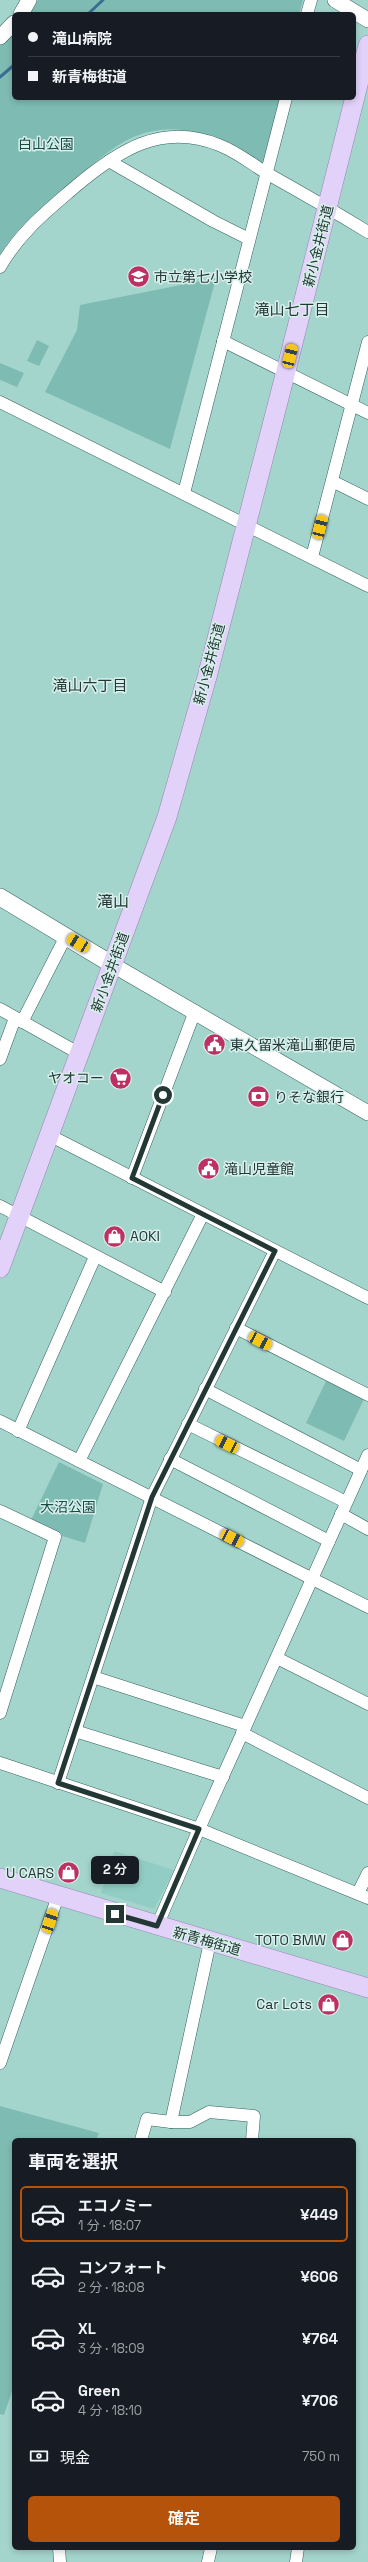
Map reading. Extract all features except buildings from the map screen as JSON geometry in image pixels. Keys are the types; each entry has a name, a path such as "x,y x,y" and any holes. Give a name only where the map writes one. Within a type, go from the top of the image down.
{"main road":[{"name":"新小金井街道","path":"356,92 368,45"},
{"name":"新小金井街道","path":"0,1268 167,817 206,676 286,371 354,100"},
{"path":"0,897 113,965"},
{"name":"新青梅街道","path":"0,1878 368,1988"}],"street":[{"path":"21,12 29,0"},
{"path":"308,12 311,0"},
{"path":"335,0 355,12"},
{"path":"356,13 368,20"},
{"path":"0,37 12,25"},
{"path":"184,493 285,100"},
{"path":"0,266 14,244 28,227 109,161 140,142 159,137 181,136 218,144 368,232"},
{"path":"109,161 213,221 249,239"},
{"path":"223,340 368,413"},
{"path":"312,557 368,342"},
{"path":"0,402 245,523 368,586"},
{"path":"332,481 368,500"},
{"path":"0,1058 18,1020 66,936"},
{"path":"113,965 195,1011 368,1113"},
{"path":"0,1009 80,1054"},
{"path":"132,1178 195,1011"},
{"path":"49,1135 368,1298"},
{"path":"0,1206 95,1258 165,1292"},
{"path":"79,1461 203,1214"},
{"path":"58,1783 152,1497 275,1251"},
{"path":"18,1431 95,1258"},
{"path":"236,1328 368,1395"},
{"path":"205,1389 361,1470"},
{"path":"0,1421 368,1607"},
{"path":"188,1424 346,1502"},
{"path":"157,1926 199,1829 368,1456"},
{"path":"170,1459 329,1541"},
{"path":"0,1511 54,1537 4,1685 0,1713"},
{"path":"341,1514 368,1529"},
{"path":"276,1658 368,1704"},
{"path":"93,1677 244,1730 368,1798"},
{"path":"75,1731 223,1777"},
{"path":"0,1763 199,1829 363,1895 368,1873"},
{"path":"0,2063 58,1896"},
{"path":"171,2122 210,1942"},
{"path":"142,2138 147,2119 171,2122 190,2122 209,2112 254,2116 252,2138"},
{"path":"59,2550 60,2562"},
{"path":"208,2562 211,2550"},
{"path":"296,2562 298,2550"}],"shaded area":[{"path":"114,1851 174,1870 154,1909 101,1893"}],"green space":[{"path":"38,0 303,0 300,12 30,12"},
{"name":"白山公園","path":"12,34 12,100 280,100 264,166 235,148 203,134 170,129 153,131 136,136 109,151 40,209 14,235 0,255 0,45"},
{"path":"216,278 170,449 45,392 77,330 80,305"},
{"path":"37,340 49,346 39,366 27,361"},
{"path":"0,363 24,373 17,387 0,380"},
{"path":"327,1379 365,1397 344,1441 306,1423"},
{"name":"大沼公園","path":"59,1462 103,1484 85,1543 59,1535 31,1520"},
{"path":"0,2106 99,2133 97,2138 12,2138 12,2391 4,2415 0,2414"}],"waterway":[{"path":"90,12 103,0"},
{"path":"0,77 12,67"}],"place":[{"name":"市立第七小学校","path":"138,277"},
{"name":"東久留米滝山郵便局","path":"215,1045"},
{"name":"ヤオコー","path":"120,1078"},
{"name":"りそな銀行","path":"258,1097"},
{"name":"滝山児童館","path":"208,1169"},
{"name":"AOKI","path":"114,1236"},
{"name":"U CARS","path":"69,1873"},
{"name":"TOTO BMW","path":"342,1940"},
{"name":"Car Lots","path":"328,2004"}],"district":[{"name":"滝山七丁目","path":"292,310"},
{"name":"滝山六丁目","path":"90,686"},
{"name":"滝山","path":"113,901"}],"route":[{"path":"115,1914 157,1926 199,1829 58,1783 152,1497 275,1251 132,1178 163,1095"}]}
